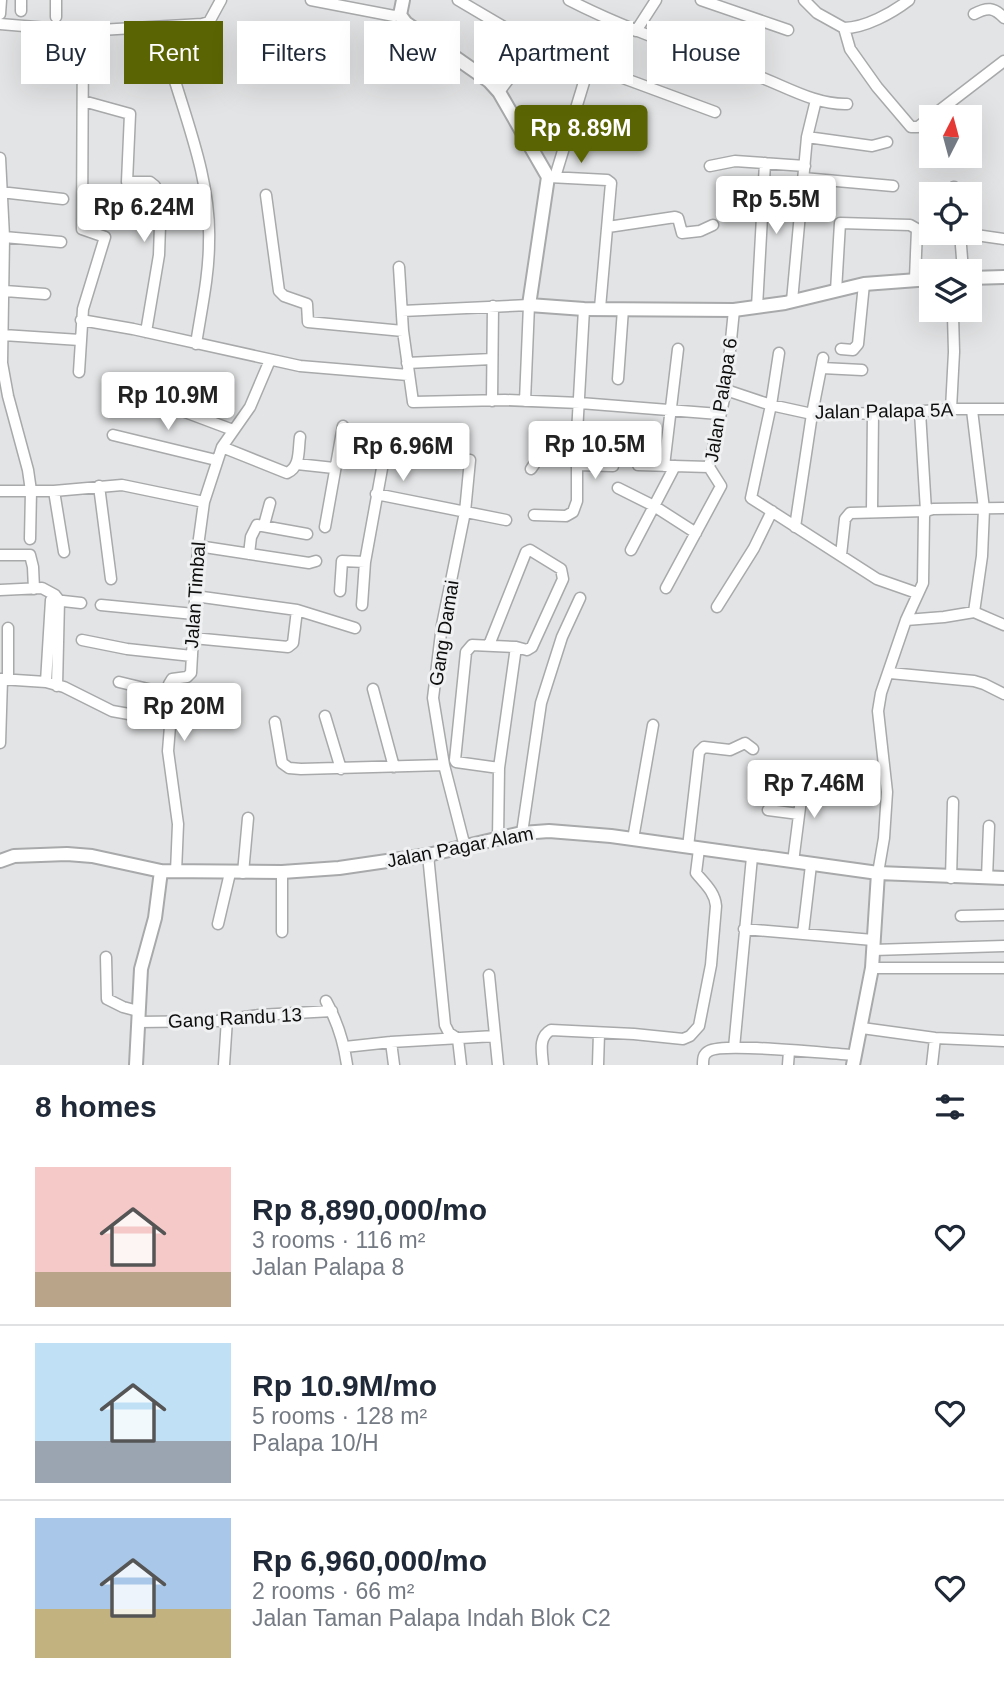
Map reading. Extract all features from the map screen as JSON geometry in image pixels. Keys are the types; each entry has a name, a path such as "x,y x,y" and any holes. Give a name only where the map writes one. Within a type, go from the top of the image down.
{"street":[{"path":"0,14 1,0"},
{"path":"56,0 56,17"},
{"path":"110,29 202,24 209,22 220,0"},
{"path":"311,0 400,15"},
{"path":"403,0 400,15 406,23 483,75 499,92 551,177"},
{"path":"458,0 531,43 528,53 499,92"},
{"path":"569,0 636,31 778,83 816,100 847,104"},
{"path":"636,31 656,0"},
{"path":"701,0 788,30"},
{"path":"804,0 817,13 844,28 859,27 909,0"},
{"path":"974,14 990,8 1004,18"},
{"path":"0,24 21,26"},
{"path":"844,28 850,49 877,87 911,127 918,127 1004,61"},
{"path":"526,401 529,305 551,177 588,69 596,68 715,112"},
{"path":"79,372 81,320 105,237 82,229 83,84"},
{"path":"176,84 205,186 208,220 209,241 196,344"},
{"path":"792,301 807,138 816,100"},
{"path":"83,101 130,114 127,182 150,182 155,186 160,225 159,255 146,332"},
{"path":"807,138 872,146 887,142"},
{"path":"0,158 5,291 1,354 4,396 20,435 31,491 30,540"},
{"path":"710,166 735,161 805,166"},
{"path":"757,307 765,163"},
{"path":"551,177 609,181 608,227 600,308"},
{"path":"803,178 893,186"},
{"path":"2,192 62,199"},
{"path":"266,195 279,291 284,296 307,304 308,322 403,331"},
{"path":"608,227 675,217 678,218 682,233 713,225"},
{"path":"836,291 840,223 910,225 917,229 915,279"},
{"path":"982,236 1004,239"},
{"path":"4,237 61,242"},
{"path":"399,267 403,331 413,402 580,403 719,415"},
{"path":"982,278 1004,277"},
{"path":"402,311 529,305 584,309 734,310 792,301 863,284 919,279"},
{"path":"841,349 853,350 858,344 863,284"},
{"path":"5,291 45,294"},
{"path":"492,401 493,306"},
{"path":"534,515 566,516 573,512 577,501 577,433 584,309"},
{"path":"618,379 623,309"},
{"name":"Jalan Palapa 6","path":"696,533 721,486 709,467 726,390 734,310"},
{"path":"81,320 300,366 408,376"},
{"path":"951,409 953,322"},
{"path":"3,335 80,340"},
{"path":"631,550 654,506 669,466 669,410 678,349"},
{"path":"779,353 751,498 877,579 917,593"},
{"path":"407,363 492,359"},
{"name":"Jalan Timbal","path":"169,694 170,681 187,677 191,673 198,546 205,502 216,460 233,429 250,407 270,360"},
{"path":"794,527 823,363 862,370"},
{"name":"Jalan Palapa 5A","path":"726,390 771,405 812,414 951,409 1004,410"},
{"path":"137,394 233,429"},
{"path":"972,410 984,509 982,556 974,612"},
{"path":"703,1065 703,1059 708,1052 734,1048 789,1051 854,1060 872,968 878,873 884,838 887,792 878,710 881,693 906,620 923,583 925,569 926,511 920,412"},
{"path":"872,511 873,413"},
{"path":"325,527 343,426"},
{"path":"531,469 551,440 577,433"},
{"path":"113,435 216,460"},
{"path":"222,447 284,473 293,470 297,464 300,437"},
{"path":"340,446 420,456"},
{"path":"362,605 365,562 385,452"},
{"name":"Gang Damai","path":"465,846 444,765 433,698 442,625 465,512 470,460"},
{"path":"297,464 334,468"},
{"path":"577,465 613,466"},
{"path":"638,465 709,467"},
{"path":"0,491 54,491 122,485 205,502"},
{"path":"99,486 111,579"},
{"path":"618,488 654,506 696,533 666,588"},
{"path":"54,491 64,552"},
{"path":"376,494 506,520"},
{"path":"264,525 270,503"},
{"path":"841,555 847,515 854,512 1004,508"},
{"path":"718,607 754,548 772,511"},
{"path":"249,554 257,525 307,534"},
{"path":"198,546 309,563 316,561"},
{"path":"489,645 526,552 530,550 561,569 563,579 532,647 527,650 472,645 466,652 454,760 499,768"},
{"path":"0,555 30,555 34,589"},
{"path":"340,591 342,561 365,562"},
{"path":"0,590 47,589 55,599 57,686"},
{"path":"195,596 297,610 355,628"},
{"path":"522,833 541,703 562,636 580,598"},
{"path":"55,599 81,603"},
{"path":"46,682 55,599"},
{"path":"101,605 194,614"},
{"path":"193,638 288,647 293,643 297,610"},
{"path":"906,620 974,612 1004,625"},
{"path":"0,743 8,628"},
{"path":"82,640 127,649 192,656"},
{"path":"498,839 499,768 516,647"},
{"path":"890,673 974,681 1004,694"},
{"path":"3,679 46,682 112,711 141,716 171,713"},
{"path":"119,682 169,694 171,713 168,751 178,824 176,872"},
{"path":"373,689 394,767"},
{"path":"325,716 341,769"},
{"path":"275,722 282,763 285,766 301,769 341,769 444,765"},
{"path":"634,839 653,726"},
{"path":"542,1065 542,1039 545,1033 551,1030 683,1039 699,1026 711,965 716,900 696,873 694,848 699,752 704,747 735,749 745,743 753,749"},
{"path":"793,862 804,776"},
{"path":"951,878 953,802"},
{"path":"768,810 799,814"},
{"path":"218,924 236,873 248,818"},
{"path":"987,878 989,826"},
{"name":"Jalan Pagar Alam","path":"0,861 14,856 66,854 92,856 161,871 282,872 339,868 428,855 522,833 572,832 878,873 951,878 1004,878"},
{"path":"428,855 445,1025 449,1033 458,1039 461,1065"},
{"path":"734,1048 752,857"},
{"path":"803,933 811,865"},
{"path":"136,1065 141,969 155,918 161,871"},
{"path":"282,872 282,932"},
{"path":"961,916 1004,915"},
{"path":"744,929 803,933 873,945 1004,946"},
{"path":"106,957 107,999 138,1016"},
{"path":"872,968 1004,968"},
{"path":"489,975 498,1065"},
{"name":"Gang Randu 13","path":"326,1001 345,1047 348,1065"},
{"name":"Gang Randu 13","path":"138,1016 183,1023 259,1015 332,1012"},
{"path":"224,1065 227,1019"},
{"path":"862,1028 935,1038 1004,1041"},
{"path":"598,1065 599,1033"},
{"path":"345,1047 495,1036"},
{"path":"932,1065 935,1038"},
{"path":"391,1042 394,1065"},
{"path":"788,1065 789,1051"}]}
